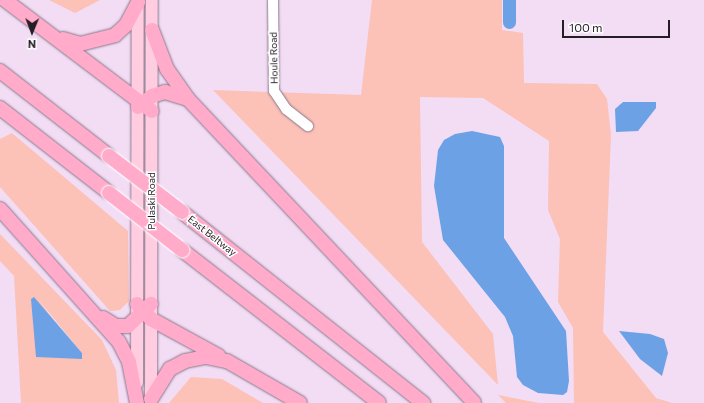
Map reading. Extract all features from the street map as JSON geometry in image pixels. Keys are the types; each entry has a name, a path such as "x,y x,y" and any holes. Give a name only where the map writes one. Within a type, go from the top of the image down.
{"highway":[{"path":"5,0 59,38 145,103 173,92 188,100"},
{"path":"59,38 80,44 115,35 126,25 143,1"},
{"path":"152,30 167,69 188,100 474,403"},
{"name":"East Beltway","path":"0,71 182,212 423,403"},
{"path":"0,108 379,403"},
{"path":"0,209 101,317 129,362 144,402"},
{"path":"101,317 116,326 128,326 144,312 300,403"},
{"path":"144,402 165,374 179,364 199,357 227,361"}],"main road":[{"name":"Pulaski Road","path":"143,1 152,30 145,103"},
{"name":"Pulaski Road","path":"143,1 145,103 144,402"}],"street":[{"name":"Houle Road","path":"273,0 274,91 286,109 308,126"}],"shaded area":[{"path":"49,0 100,0 75,13"},
{"path":"372,0 502,0 502,30 523,33 524,83 597,84 607,99 611,135 603,332 656,398 672,403 574,403 573,328 558,302 560,239 548,210 549,141 483,98 420,97 422,242 493,334 498,385 213,90 361,95"},
{"path":"12,133 128,231 129,301 120,310 110,311 0,187 0,139"},
{"path":"0,234 102,340 116,370 119,403 21,403 14,276 0,261","holes":["38,299 82,353 82,359"]},
{"path":"191,377 222,379 263,403 169,403"},
{"path":"498,395 539,403 506,403"}],"water":[{"path":"623,102 656,102 656,108 638,131 616,132 615,109"},
{"path":"472,131 500,137 504,146 504,238 566,331 569,381 567,392 563,395 538,393 523,385 517,377 513,336 505,317 443,240 434,186 438,150 444,140 455,134"},
{"path":"34,297 82,353 82,359 36,357 31,299"},
{"path":"619,331 650,334 664,339 668,353 662,376 640,359"}],"waterway":[{"path":"509,0 509,22"}]}
